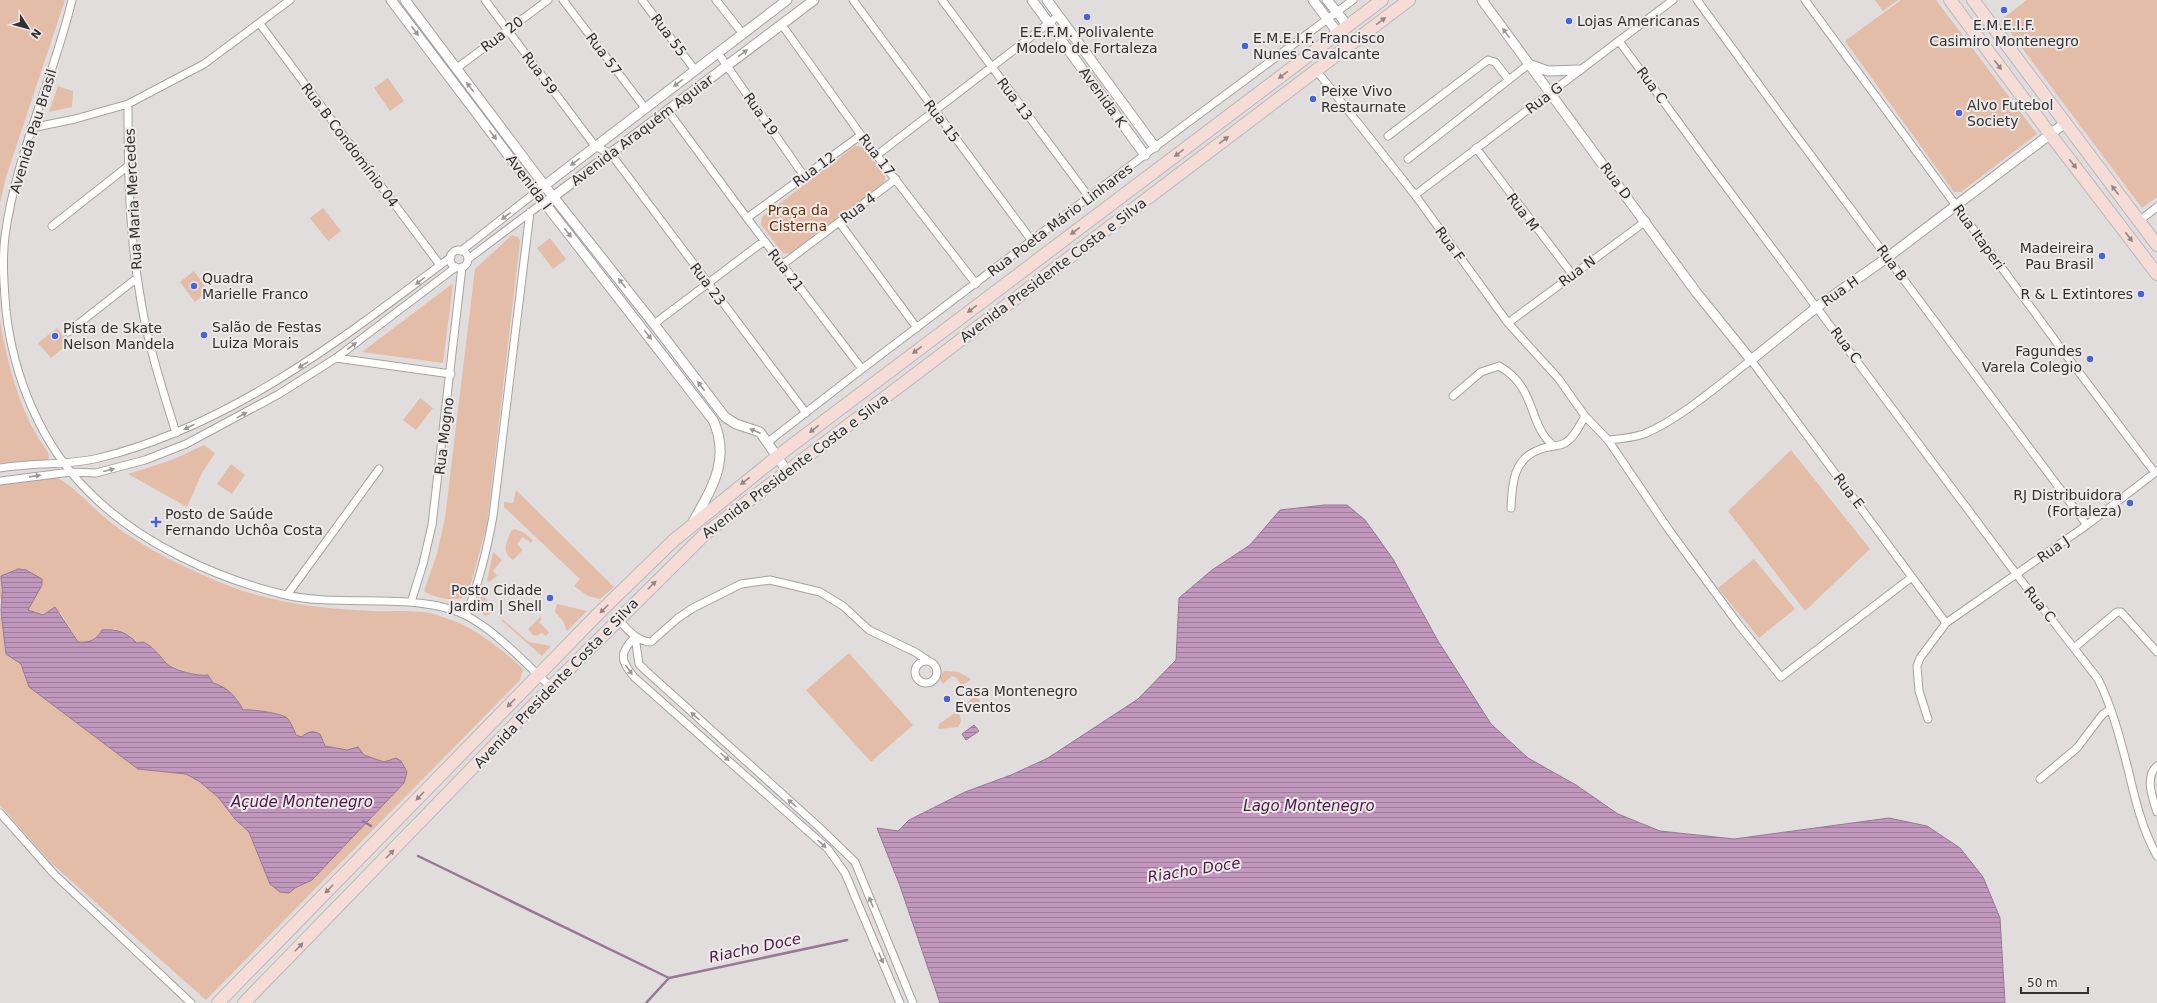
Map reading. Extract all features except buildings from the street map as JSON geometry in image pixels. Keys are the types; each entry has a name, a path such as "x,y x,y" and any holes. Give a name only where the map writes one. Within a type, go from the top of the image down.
{"main road":[{"name":"Avenida Presidente Costa e Silva","path":"218,1003 538,676 693,523 776,457 1382,0"},
{"name":"Avenida Presidente Costa e Silva","path":"244,1003 551,687 706,533 960,342 1409,0"},
{"path":"1950,0 2157,274"},
{"path":"1973,0 2157,245"},
{"path":"948,327 960,342"},
{"path":"258,962 272,975"},
{"path":"240,980 254,993"}],"street":[{"name":"Avenida Pau Brasil","path":"72,0 53,66 21,160 8,215 3,255 4,290 12,349 21,382 46,435 64,463 87,492 104,506 166,548 219,574 286,595 326,601 411,602 466,615 483,626 551,687"},
{"path":"31,128 75,119 128,104 204,64 260,24 290,0"},
{"name":"Avenida I","path":"391,0 536,192 713,420 718,430 721,460 713,484 693,523"},
{"name":"Avenida I","path":"405,0 544,185 678,354 725,417 736,424 760,432 787,471"},
{"name":"Rua 59","path":"485,0 595,146"},
{"name":"Rua 20","path":"457,68 548,0"},
{"name":"Rua 57","path":"563,0 645,108"},
{"name":"Rua 55","path":"642,0 695,70"},
{"path":"716,0 743,34"},
{"name":"Avenida Araquém Aguiar","path":"461,250 787,0"},
{"name":"Avenida Araquém Aguiar","path":"468,259 544,202 554,198 814,0"},
{"name":"Rua 15","path":"852,0 1032,241"},
{"name":"Rua 13","path":"942,0 1089,197"},
{"name":"Avenida K","path":"1032,0 1145,155"},
{"name":"Avenida K","path":"1047,0 1155,147"},
{"path":"1313,0 1328,19 1343,29"},
{"path":"1327,0 1337,12 1343,29"},
{"name":"Rua Poeta Mário Linhares","path":"768,442 1155,147 1353,0"},
{"name":"Rua D","path":"1482,0 1646,221 1696,292 1751,360"},
{"name":"Rua G","path":"1415,195 1673,0"},
{"name":"Rua B","path":"1697,0 1789,126 2087,525"},
{"name":"Rua Itaperi","path":"1805,0 2057,343 2156,472"},
{"path":"877,154 935,112 1058,16"},
{"name":"Rua B Condomínio 04","path":"260,24 440,266"},
{"name":"Rua 17","path":"782,25 861,135 976,284"},
{"name":"Rua C","path":"1619,40 2017,575 2098,679 2110,709 2137,808 2157,856"},
{"name":"Rua 19","path":"718,53 804,176"},
{"path":"1388,136 1488,60 1495,62 1509,80"},
{"path":"1408,159 1529,64 1548,71 1579,70"},
{"name":"Rua F","path":"1316,70 1415,195 1508,323 1558,378 1586,416 1608,440 1669,530 1739,624 1781,677 1912,577"},
{"name":"Rua Maria Mercedes","path":"128,104 128,166 132,235 137,278 151,350 176,433"},
{"name":"Rua 21","path":"668,111 782,265 862,369"},
{"name":"Rua H","path":"1608,440 1623,439 1644,434 1674,416 1751,360 1817,307 1888,257 2065,123"},
{"name":"Rua 12","path":"747,218 861,135"},
{"path":"595,146 611,154"},
{"name":"Rua M","path":"1476,148 1572,274"},
{"name":"Rua 23","path":"611,154 706,283 806,413"},
{"path":"52,226 128,166"},
{"name":"Rua 4","path":"782,265 896,179"},
{"path":"2139,221 2157,207"},
{"path":"466,615 475,592 487,549 493,516 530,212"},
{"name":"Rua N","path":"1508,323 1572,274 1646,221"},
{"path":"840,222 917,328"},
{"path":"654,324 706,283 764,241"},
{"path":"0,468 64,463 101,458 146,445 176,433 289,374 370,318 440,266 451,257 454,252 461,250 466,254 468,259 467,264 459,267 336,358 279,394 186,444 145,460 96,473 71,472 0,481"},
{"path":"451,257 452,264 459,267"},
{"name":"Rua Mogno","path":"411,602 424,564 432,525 451,374 459,267"},
{"path":"68,332 137,278"},
{"path":"668,362 678,354"},
{"path":"336,358 451,374"},
{"name":"Rua E","path":"1751,360 1946,623"},
{"path":"1453,396 1481,372 1499,366 1508,371 1528,395 1541,431 1547,441 1554,446"},
{"path":"1511,508 1513,478 1520,465 1530,454 1541,449 1566,443 1575,433 1586,416"},
{"path":"286,595 379,469"},
{"name":"Rua J","path":"1928,720 1919,692 1917,666 1920,658 1946,623 2087,525 2156,472"},
{"path":"618,620 635,637 644,642 651,642 678,618 693,608 741,584 770,580 820,592 843,606 869,630 915,652 930,662"},
{"path":"2074,648 2117,612 2121,612 2157,652"},
{"path":"635,637 625,647 623,661 634,677 828,849 845,873 900,1003"},
{"path":"635,637 639,664 825,832 856,862 913,1003"},
{"path":"2040,779 2077,748 2102,715 2110,709"},
{"path":"2157,766 2151,776 2150,782 2157,812"},
{"path":"0,813 56,875 191,1003"}],"green space":[{"path":"0,0 65,0 6,177 0,203"},
{"path":"1875,0 1898,0 1883,11"},
{"name":"Alvo Futebol Society","path":"1901,0 1936,0 2037,134 1961,192 1954,192 1845,41"},
{"path":"2027,0 2157,0 2157,197 2142,208 2001,20"},
{"path":"388,78 404,101 390,111 374,88"},
{"path":"58,86 73,91 72,107 49,112"},
{"name":"Praça da Cisterna","path":"855,146 863,147 885,175 885,182 791,254 783,253 761,225 762,217"},
{"path":"323,208 341,231 328,241 310,218"},
{"path":"512,235 518,237 520,241 487,524 468,595 458,599 446,599 428,594 424,591 437,554 445,518 475,269"},
{"path":"550,238 566,259 553,269 537,248"},
{"name":"Quadra Marielle Franco","path":"194,271 208,291 195,302 180,282"},
{"path":"452,284 443,363 362,352"},
{"path":"0,320 16,389 30,423 48,452 49,457 46,461 0,463"},
{"name":"Pista de Skate Nelson Mandela","path":"57,328 69,343 51,358 38,343"},
{"path":"420,398 433,408 416,430 403,420"},
{"path":"204,445 215,453 202,473 187,507 128,474 172,460"},
{"path":"1791,450 1870,549 1805,611 1728,511"},
{"path":"231,464 245,475 232,494 217,484"},
{"path":"54,476 76,491 110,522 138,542 168,559 232,587 266,598 302,605 356,610 413,611 437,615 462,624 473,630 494,644 523,669 520,680 206,1000 50,862 0,805 0,616 2,620 6,654 21,664 29,687 138,769 186,774 200,782 218,797 235,819 249,832 270,884 289,892 312,880 404,783 407,772 401,761 396,758 385,763 364,755 358,747 347,750 325,746 320,734 309,732 301,737 296,735 288,719 278,714 243,710 237,698 220,686 167,664 153,647 138,643 128,634 114,629 88,643 78,642 60,612 49,611 43,615 28,610 42,579 18,569 1,576 2,595 0,600 0,484"},
{"path":"516,490 614,587 600,599 588,596 574,586 580,579 504,507 504,502 513,503"},
{"path":"515,529 523,532 533,540 531,543 523,537 517,544 523,550 513,560 507,554 506,547 511,531"},
{"path":"493,552 502,560 493,571 497,576 489,582 487,581"},
{"path":"1754,559 1795,609 1759,638 1718,588"},
{"path":"481,596 488,601 490,605 490,614 485,616 479,607"},
{"path":"557,604 587,611 567,631 563,621 555,612"},
{"path":"540,617 542,619 539,622 549,632 546,636 542,633 537,636 533,635 528,629"},
{"path":"502,619 529,642 551,646 542,656 501,620"},
{"path":"849,653 913,725 871,762 806,690"},
{"path":"945,671 959,672 971,679 962,686 957,678 952,676 943,684 939,678"},
{"path":"974,697 980,700 977,708 970,712 961,708"},
{"path":"956,712 961,719 958,727 938,729 939,724"}],"water":[{"name":"Lago Montenegro","path":"1325,505 1347,505 1365,520 1393,559 1438,641 1491,724 1528,758 1576,785 1618,814 1660,831 1734,839 1889,818 1927,826 1960,848 1983,877 2000,918 2005,1003 940,1003 900,886 877,828 898,831 909,820 965,792 1011,775 1048,758 1138,699 1176,660 1179,598 1212,570 1250,545 1280,510"},
{"name":"Açude Montenegro","path":"18,569 26,570 42,579 42,585 28,610 43,615 55,607 78,642 92,640 102,630 121,632 129,636 137,643 143,642 150,646 169,666 192,674 208,675 213,683 223,687 231,693 243,710 266,712 284,716 291,724 296,735 301,737 308,733 315,732 320,734 325,746 347,750 358,747 364,755 384,762 396,758 401,761 407,772 404,783 312,880 295,888 289,893 280,892 270,884 249,832 235,819 218,797 200,782 186,774 138,769 29,687 21,664 6,654 1,617 1,576"},
{"path":"974,725 979,731 966,740 962,734"}],"waterway":[{"path":"363,821 371,826"},
{"path":"418,856 669,978"},
{"name":"Riacho Doce","path":"669,978 847,940"},
{"path":"646,1003 669,978"}],"place":[{"name":"E.M.E.I.F. Casimiro Montenegro","path":"2004,10"},
{"name":"E.E.F.M. Polivalente Modelo de Fortaleza","path":"1087,17"},
{"name":"Lojas Americanas","path":"1569,21"},
{"name":"E.M.E.I.F. Francisco Nunes Cavalcante","path":"1245,46"},
{"name":"Peixe Vivo Restaurnate","path":"1313,99"},
{"name":"Alvo Futebol Society","path":"1959,113"},
{"name":"Madeireira Pau Brasil","path":"2102,256"},
{"name":"Quadra Marielle Franco","path":"194,286"},
{"name":"R & L Extintores","path":"2141,294"},
{"name":"Salão de Festas Luiza Morais","path":"204,335"},
{"name":"Pista de Skate Nelson Mandela","path":"55,336"},
{"name":"Fagundes Varela Colegio","path":"2090,359"},
{"name":"RJ Distribuidora (Fortaleza)","path":"2130,503"},
{"name":"Posto de Saúde Fernando Uchôa Costa","path":"156,522"},
{"name":"Posto Cidade Jardim | Shell","path":"550,598"},
{"name":"Casa Montenegro Eventos","path":"947,699"}]}
